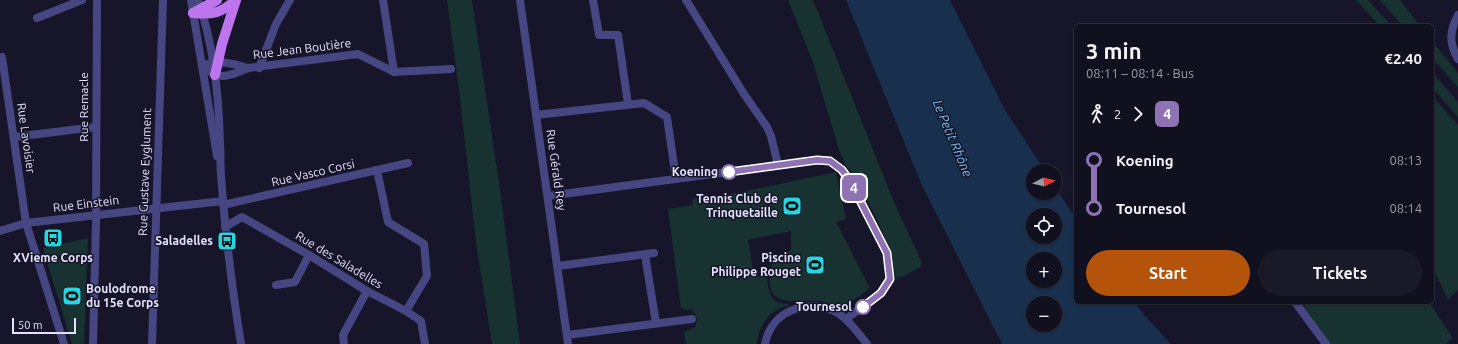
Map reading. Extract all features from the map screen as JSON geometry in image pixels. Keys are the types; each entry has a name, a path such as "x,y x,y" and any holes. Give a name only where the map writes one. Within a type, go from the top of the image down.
{"main road":[{"path":"199,9 216,0"},
{"path":"199,9 215,13 224,10 236,0"},
{"path":"215,75 215,62 236,0"}],"street":[{"path":"36,18 82,0"},
{"name":"Rue Remacle","path":"93,344 96,214 97,0"},
{"name":"Rue Gustave Eyglument","path":"152,344 163,0"},
{"path":"191,0 199,9 215,62"},
{"path":"259,68 276,24 290,0"},
{"path":"383,0 394,72 451,68"},
{"name":"Rue Gérald Rey","path":"520,0 558,266 567,340"},
{"path":"594,0 599,35 618,35 628,104"},
{"path":"686,0 744,94 767,127 771,136 778,165"},
{"path":"199,9 203,65 214,144 220,173"},
{"path":"1458,15 1451,33 1452,48 1458,59"},
{"name":"Rue Jean Boutière","path":"203,65 215,62 229,62 248,68 259,68 358,54 394,72"},
{"name":"Rue Lavoisier","path":"1,58 26,223 64,344"},
{"path":"203,65 209,72 215,75 220,143 220,173 225,227 231,281 241,344"},
{"name":"Rue Jean Boutière","path":"215,75 237,73 248,68"},
{"path":"536,116 644,103 667,118 676,179"},
{"path":"14,137 96,127"},
{"path":"548,196 817,160 830,161 842,170 850,181 887,253 890,279 881,293 846,319"},
{"name":"Rue Vasco Corsi","path":"223,203 242,202 408,163"},
{"path":"377,170 388,222 424,244 427,276 406,311"},
{"path":"225,227 242,217 242,202"},
{"name":"Rue Einstein","path":"0,231 26,223 96,214 223,203"},
{"name":"Rue des Saladelles","path":"242,217 421,321 425,344"},
{"path":"558,266 654,253"},
{"path":"276,285 295,282 309,255"},
{"path":"645,255 656,323"},
{"path":"344,344 342,335 367,291"},
{"path":"1296,304 1326,344"},
{"path":"765,344 766,335 782,314 792,309 815,306 834,311 846,319 867,344"},
{"path":"567,340 656,323 692,319"}],"green space":[{"path":"447,0 472,0 501,197 520,344 492,344 476,243 460,98"},
{"path":"788,0 813,0 894,202 922,263 920,267 904,276 896,278 893,272 893,259 891,251 873,211 853,174 846,166 839,150 813,62"},
{"path":"1356,0 1368,0 1390,24 1378,24"},
{"path":"1380,0 1400,0 1418,24 1401,24"},
{"path":"1434,43 1458,73 1458,87 1434,60"},
{"path":"1434,74 1458,102 1458,117 1434,89"},
{"path":"1434,98 1458,125 1458,290 1448,299 1434,271"},
{"path":"836,172 846,219 836,222 870,288 840,310 823,302 788,301 780,299 774,295 771,288 770,277 773,275 771,256 788,252 791,249 791,231 748,240 754,276 767,276 771,296 777,302 788,304 788,306 776,310 766,319 760,331 757,344 686,344 684,332 695,327 697,318 693,310 681,309 668,209 693,205 692,199 737,193"},
{"name":"Boulodrome du 15e Corps","path":"88,238 84,344 72,344 43,248"},
{"path":"1308,304 1430,304 1453,338 1446,344 1330,344 1304,306"}],"water":[{"name":"Le Petit Rhône","path":"846,0 950,0 1005,110 1040,164 1026,164 1026,200 1062,200 1062,198 1074,216 1074,304 1136,304 1171,344 1002,344 920,181"}],"bus line":[{"name":"4","path":"729,172 817,160 830,161 842,170 850,181 887,253 890,279 881,293 863,307"}],"place":[{"name":"Koening","path":"729,172"},
{"name":"Tennis Club de Trinquetaille","path":"792,206"},
{"name":"XVieme Corps","path":"53,238"},
{"name":"Saladelles","path":"227,241"},
{"name":"Piscine Philippe Rouget","path":"815,265"},
{"name":"Boulodrome du 15e Corps","path":"72,296"},
{"name":"Tournesol","path":"863,307"}]}
